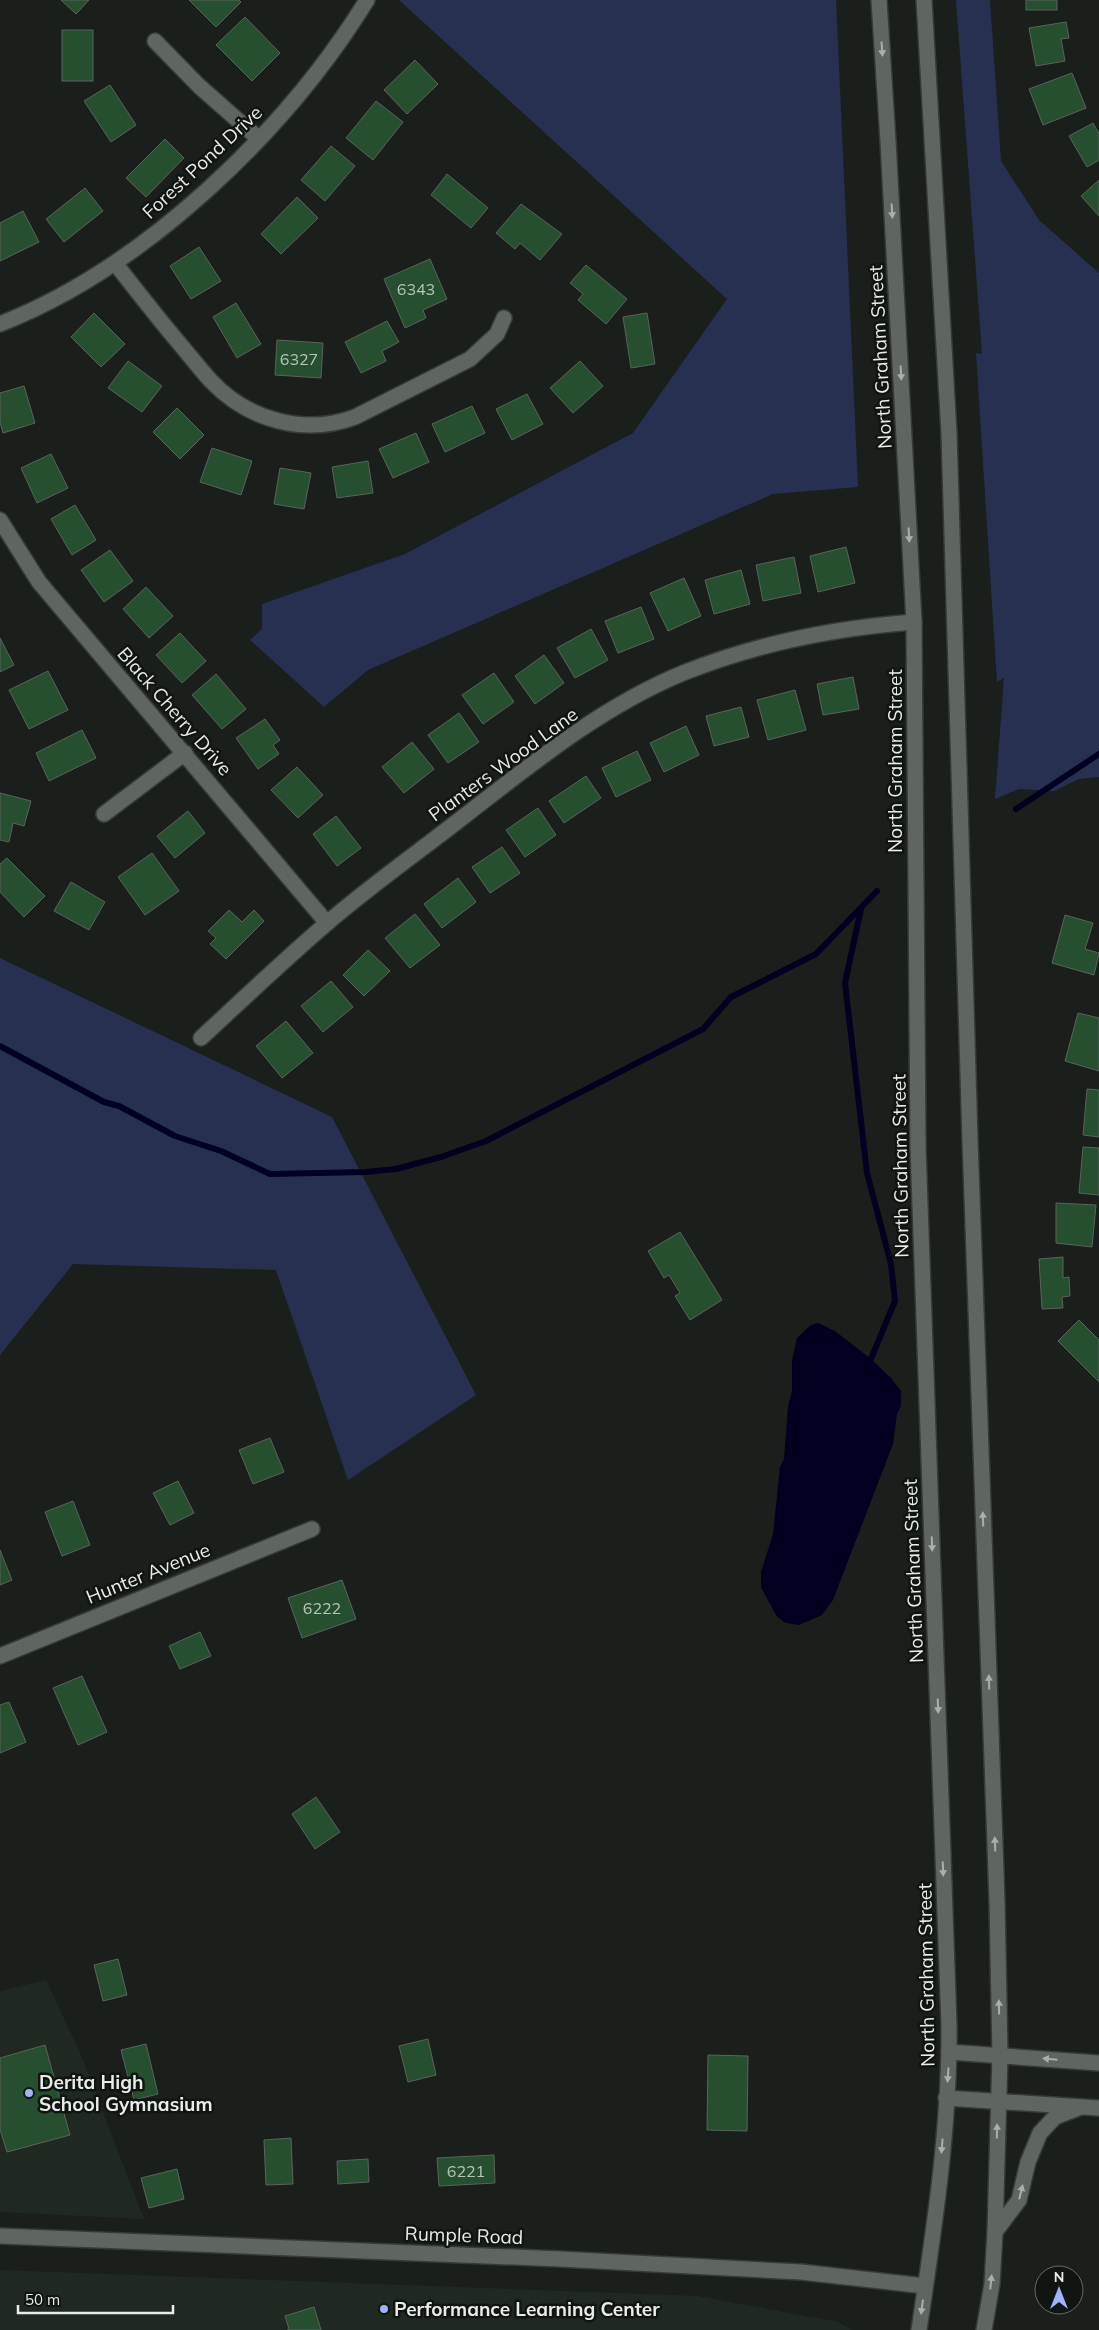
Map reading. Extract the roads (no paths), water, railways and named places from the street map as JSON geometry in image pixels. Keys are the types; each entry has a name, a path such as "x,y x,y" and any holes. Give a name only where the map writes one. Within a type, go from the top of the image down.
{"main road":[{"name":"Forest Pond Drive","path":"0,324 45,303 115,263 182,212 258,138 302,90 351,26 367,0"},
{"name":"North Graham Street","path":"879,0 914,622 918,1148 949,2052 937,2200 919,2330"},
{"path":"924,0 949,443 970,1140 997,1900 1000,2056 995,2232 992,2284 984,2330"},
{"path":"155,41 199,86 258,138"},
{"path":"115,263 142,299 212,382 236,402 258,414 286,424 318,426 340,423 355,417 470,359 497,334 504,318"},
{"name":"Black Cherry Drive","path":"0,520 38,582 185,753 327,923"},
{"name":"Planters Wood Lane","path":"201,1038 327,923 539,758 635,696 682,674 739,653 791,638 850,627 914,622"},
{"path":"104,814 185,753"},
{"name":"Hunter Avenue","path":"0,1656 312,1529"},
{"path":"949,2052 1099,2063"},
{"path":"946,2098 1099,2108"},
{"path":"995,2232 1019,2200 1028,2162 1040,2133 1055,2117 1081,2107"},
{"name":"Rumple Road","path":"0,2236 560,2259 801,2272 925,2286"}],"waterway":[{"path":"1016,809 1099,754"},
{"path":"0,1046 104,1102 119,1106 175,1136 221,1151 270,1174 366,1172 396,1169 441,1157 486,1141 703,1029 731,997 816,954 877,891"},
{"path":"861,909 845,983 867,1173 891,1264 895,1301 871,1359"}],"place":[{"name":"Derita High School Gymnasium","path":"29,2093"},
{"name":"Performance Learning Center","path":"384,2309"}]}
